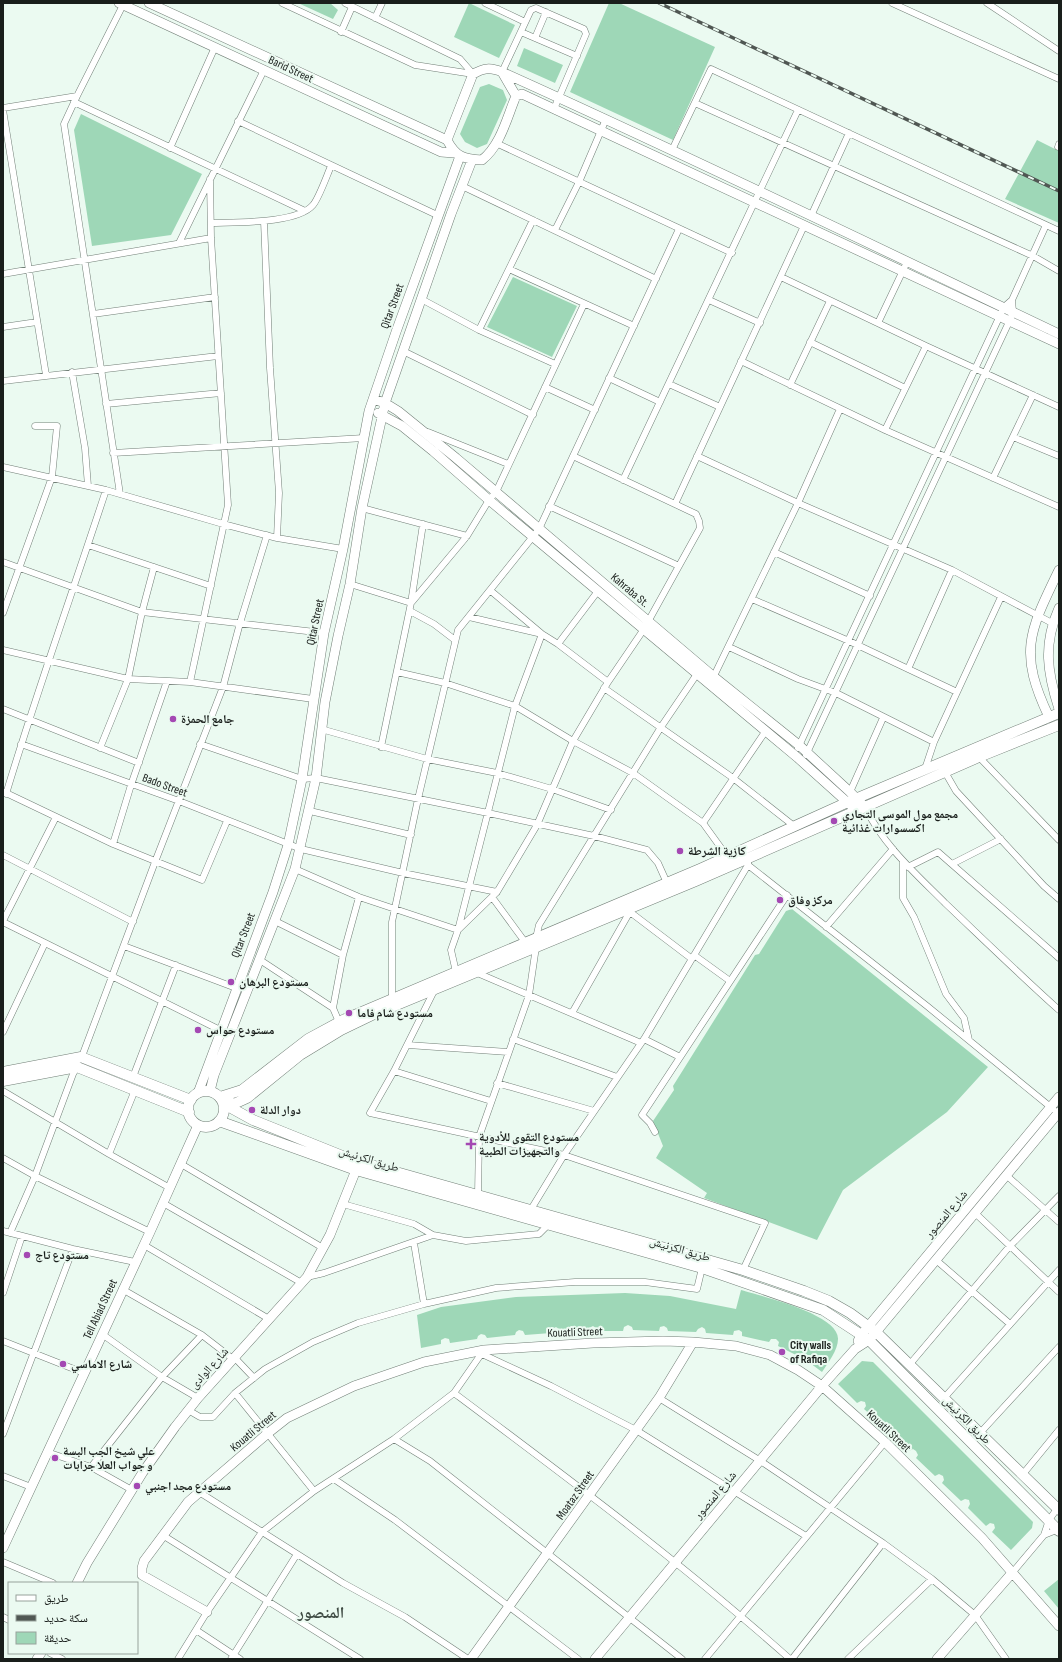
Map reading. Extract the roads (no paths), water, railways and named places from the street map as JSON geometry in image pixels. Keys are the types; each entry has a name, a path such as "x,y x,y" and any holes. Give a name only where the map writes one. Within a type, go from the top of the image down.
{"main road":[{"name":"Barid Street","path":"149,3 447,140"},
{"name":"Barid Street","path":"121,4 441,152 457,154 472,160"},
{"path":"457,154 447,140 473,74 483,68 493,68 672,150 1059,334"},
{"path":"502,72 516,96"},
{"path":"472,160 482,160 490,153 496,143 516,96 522,94 1059,344"},
{"name":"Qitar Street","path":"194,1096 273,892 288,845 302,779 324,633 343,549 369,411 457,154"},
{"name":"Qitar Street","path":"210,1091 230,1034 295,869 301,849 316,778 321,729 338,636 350,584 362,508 383,415 403,351 423,300 472,160"},
{"path":"413,286 426,290"},
{"path":"396,332 409,335"},
{"name":"Kahraba St.","path":"373,398 386,403 421,429 539,529 646,625 712,681 765,732 802,762 852,797"},
{"name":"Kahraba St.","path":"369,411 383,415 402,426 598,591 646,625 697,674 712,681 800,746 852,797 861,809"},
{"path":"3,1072 79,1062 194,1096 210,1091 222,1101 236,1103 247,1098 300,1055 341,1030 475,972 536,942 667,883 730,861 747,857 979,757 1058,729 1049,717 1038,694 1030,663 1031,638 1037,615 1059,570"},
{"path":"1059,608 1052,623 1048,640 1048,663 1053,690 1059,709"},
{"path":"747,857 794,826 852,797 925,769 1059,713"},
{"path":"222,1101 242,1090 308,1038 339,1022 526,942 536,942 631,910 730,861"},
{"path":"254,939 266,944"},
{"path":"3,1081 79,1062 135,1090 189,1112"},
{"path":"194,1096 189,1112 193,1121 198,1125 209,1126 219,1121 223,1113 222,1101"},
{"name":"شارع المنصور","path":"595,1659 822,1386 936,1260 975,1214 1057,1111 1059,1097"},
{"name":"طريق الكرنيش","path":"222,1101 253,1120 350,1159 478,1195 528,1215 548,1225 702,1268 823,1310 865,1337 1059,1530"},
{"name":"شارع المنصور","path":"873,1329 1057,1111"},
{"name":"طريق الكرنيش","path":"219,1121 356,1170 743,1270 829,1301 873,1329 1058,1508"},
{"name":"Tell Abiad Street","path":"3,1548 122,1289 150,1232 198,1125"},
{"name":"شارع الوادى","path":"78,1582 87,1563 132,1490 188,1410 303,1280 323,1248 343,1204 356,1170"},
{"name":"Kouatli Street","path":"207,1612 142,1575 144,1561 188,1502 286,1418 354,1386 424,1362 483,1352 593,1343 663,1341 736,1346 770,1356 798,1370 822,1386 885,1442 982,1538 1059,1626"},
{"name":"Moataz Street","path":"471,1659 508,1605 548,1554 659,1398 693,1342"},
{"path":"937,1659 1012,1573"}],"street":[{"path":"282,3 341,32 415,65 473,74"},
{"path":"344,3 460,59 473,74"},
{"path":"375,18 382,3"},
{"path":"486,3 525,22"},
{"path":"892,3 1059,79"},
{"path":"987,3 1059,51"},
{"path":"120,494 94,314 84,260 64,124 121,4"},
{"path":"341,32 352,7"},
{"path":"502,72 531,10 536,8 584,29 586,34 554,109"},
{"path":"535,38 546,12"},
{"path":"521,32 577,56"},
{"path":"170,148 215,48"},
{"path":"672,150 711,69 1059,231"},
{"path":"179,243 264,70"},
{"path":"46,375 3,109 76,99 170,148 216,167 305,210"},
{"path":"695,103 833,167 1032,256 1059,271"},
{"path":"623,480 798,110"},
{"path":"555,230 579,182 606,120"},
{"path":"238,121 437,215"},
{"path":"811,216 849,133"},
{"path":"496,143 679,229 732,252"},
{"path":"212,223 283,219 305,210 313,205 331,166"},
{"path":"190,682 228,505 218,356 210,179"},
{"path":"462,186 656,279"},
{"path":"479,330 533,220"},
{"path":"264,221 270,368 279,493 277,538"},
{"path":"675,504 804,226"},
{"path":"794,755 800,746 1004,307 1012,300 1046,226"},
{"path":"392,999 392,922 427,759 458,630 539,529 679,229"},
{"path":"3,274 212,238"},
{"path":"878,324 907,262"},
{"path":"509,269 634,326"},
{"path":"781,277 878,324 1059,407"},
{"path":"94,314 215,297"},
{"path":"423,300 479,330 555,364"},
{"path":"709,300 760,322"},
{"path":"802,762 808,753 836,694 902,548 1014,312 1012,300"},
{"path":"790,384 830,301"},
{"path":"412,603 467,536 489,500 496,492 584,304"},
{"path":"3,327 37,322"},
{"path":"810,342 905,388"},
{"path":"885,430 926,346"},
{"path":"403,351 533,415"},
{"path":"3,381 218,356"},
{"path":"741,361 936,454 1059,507"},
{"path":"72,372 85,448 88,486"},
{"path":"609,378 660,402"},
{"path":"669,384 720,407"},
{"path":"545,386 595,410"},
{"path":"106,404 221,393"},
{"path":"993,478 1033,396"},
{"path":"712,681 798,503 840,409"},
{"path":"3,613 52,477 57,426 35,426"},
{"path":"421,429 508,464"},
{"path":"1013,437 1059,456"},
{"path":"113,453 364,438"},
{"path":"458,930 495,895 537,825 573,741 606,685 646,625 700,528 700,521 696,514 573,456"},
{"path":"697,456 798,503 952,570 1052,623"},
{"path":"3,467 106,490 277,538 343,549"},
{"path":"106,490 74,588 48,660 5,793 113,844 202,880 228,822"},
{"path":"549,506 679,566"},
{"path":"362,508 467,536"},
{"path":"380,747 412,603 423,524"},
{"path":"10,1232 35,1176 54,1122 124,946 200,744 224,687 240,623 267,535"},
{"path":"88,545 211,586"},
{"path":"774,552 870,596"},
{"path":"3,562 142,612 324,633"},
{"path":"100,748 128,679 142,612 154,567"},
{"path":"908,669 952,570"},
{"path":"350,584 412,603"},
{"path":"490,591 542,634 558,644 606,685 661,727 733,778 794,826"},
{"path":"558,644 598,591"},
{"path":"925,769 934,742 1001,597"},
{"path":"752,599 858,645 957,692"},
{"path":"410,611 434,624 455,640"},
{"path":"469,617 542,634"},
{"path":"456,972 451,950 458,930 515,706 542,634"},
{"path":"729,647 798,679 826,689 934,742"},
{"path":"3,650 128,679 190,682 313,699"},
{"path":"396,672 445,683 515,706 573,741 633,773 703,823 730,861"},
{"path":"478,1195 479,1137 528,995 539,925 661,727 697,674"},
{"path":"113,844 131,785 167,681"},
{"path":"3,709 139,763"},
{"path":"852,797 883,718"},
{"path":"321,729 380,747 427,759 497,773 552,789 611,810"},
{"path":"703,823 765,732"},
{"name":"Bado Street","path":"21,744 131,785 179,801 288,845 403,873 469,887 495,895"},
{"path":"200,744 302,779 316,778 488,813 537,825 594,836 647,850 658,863 667,883"},
{"path":"979,757 1058,838"},
{"path":"945,772 956,791 1059,900"},
{"path":"861,809 903,862 1006,962 1059,1010"},
{"path":"310,810 411,835"},
{"path":"56,817 3,922 220,1030"},
{"path":"952,864 1001,839"},
{"path":"826,927 893,849"},
{"path":"908,867 938,852 1059,958"},
{"path":"3,856 133,922"},
{"path":"528,1215 564,1156 642,1041 693,957 747,857 787,895 826,927 1057,1111"},
{"path":"903,862 903,898 914,917 946,994 964,1018 969,1040"},
{"path":"295,869 359,897 458,930"},
{"path":"495,895 526,942"},
{"path":"655,1132 650,1123 642,1115 787,895"},
{"path":"339,1022 334,1008 343,955 359,897"},
{"path":"572,1013 631,910 693,957 730,981"},
{"path":"275,921 343,955"},
{"path":"3,1032 45,943"},
{"path":"124,946 236,988"},
{"path":"260,960 334,1008"},
{"path":"133,1077 176,965"},
{"path":"475,972 680,1057"},
{"path":"435,989 408,1045 370,1113 564,1156 765,1223 743,1270"},
{"path":"513,1039 617,1077"},
{"path":"408,1045 508,1052"},
{"path":"394,1071 491,1100"},
{"path":"497,1083 594,1111"},
{"path":"109,1154 135,1090"},
{"path":"3,1091 109,1154 170,1188"},
{"path":"3,1158 35,1176 150,1232"},
{"path":"181,1164 323,1248"},
{"path":"1006,1175 1059,1222"},
{"path":"910,1364 970,1291 1009,1247 1059,1196"},
{"path":"163,1202 303,1280 433,1235"},
{"path":"343,1204 414,1224 433,1235 466,1240 538,1234 548,1225"},
{"path":"975,1214 1059,1292"},
{"path":"3,1231 73,1249 135,1262"},
{"path":"3,1293 22,1236"},
{"path":"414,1242 424,1304"},
{"path":"144,1245 269,1318"},
{"path":"3,1434 73,1249"},
{"path":"936,1260 970,1291 1010,1324"},
{"path":"188,1410 200,1417 213,1417 235,1393 265,1370 313,1342 358,1322 424,1304 496,1288 575,1282 645,1282 697,1289 702,1268"},
{"path":"944,1398 1059,1270"},
{"path":"122,1289 202,1335 234,1358 254,1378"},
{"path":"102,1334 162,1377 198,1398"},
{"path":"91,1467 162,1377 202,1335"},
{"path":"3,1341 84,1373"},
{"path":"980,1433 1059,1347"},
{"path":"178,1659 207,1612 262,1532 314,1492 394,1439 454,1393 483,1352 636,1430 806,1536"},
{"path":"235,1393 314,1492"},
{"path":"454,1393 590,1494 741,1615 791,1659 883,1542"},
{"path":"659,1398 760,1460 883,1542 932,1579 975,1615 1006,1659"},
{"path":"1023,1474 1059,1430"},
{"path":"394,1439 430,1461 682,1659"},
{"path":"705,1659 885,1442"},
{"path":"47,1452 91,1467 132,1490"},
{"path":"3,1476 31,1488"},
{"path":"334,1478 386,1514 578,1659"},
{"path":"199,1492 343,1583 405,1617 468,1659"},
{"path":"1012,1573 1044,1535 1049,1520 1058,1508"},
{"path":"1044,1535 1059,1530"},
{"path":"164,1536 360,1659"},
{"path":"232,1657 296,1554"},
{"path":"3,1562 51,1582"},
{"path":"848,1659 932,1579"},
{"path":"196,1630 232,1657 240,1659"},
{"path":"52,1654 62,1659"}],"railway":[{"path":"659,3 1059,191"}],"place":[{"name":"جامع الحمزة","path":"173,719"},
{"name":"مجمع مول الموسى التجاري اكسسوارات غذائية","path":"834,821"},
{"name":"كازية الشرطة","path":"680,851"},
{"name":"مركز وفاق","path":"780,900"},
{"name":"مستودع البرهان","path":"231,982"},
{"name":"مستودع شام فاما","path":"349,1013"},
{"name":"مستودع حواس","path":"198,1030"},
{"name":"دوار الدلة","path":"252,1110"},
{"name":"مستودع التقوى للأدوية والتجهيزات الطبية","path":"471,1144"},
{"name":"مستودع تاج","path":"27,1255"},
{"name":"City walls of Rafiqa","path":"782,1352"},
{"name":"شارع الاماسي","path":"63,1364"},
{"name":"علي شيخ الجب البسة و جواب العلا جرابات","path":"55,1458"},
{"name":"مستودع مجد اجنبي","path":"137,1486"}],"district":[{"name":"المنصور","path":"321,1612"}]}
